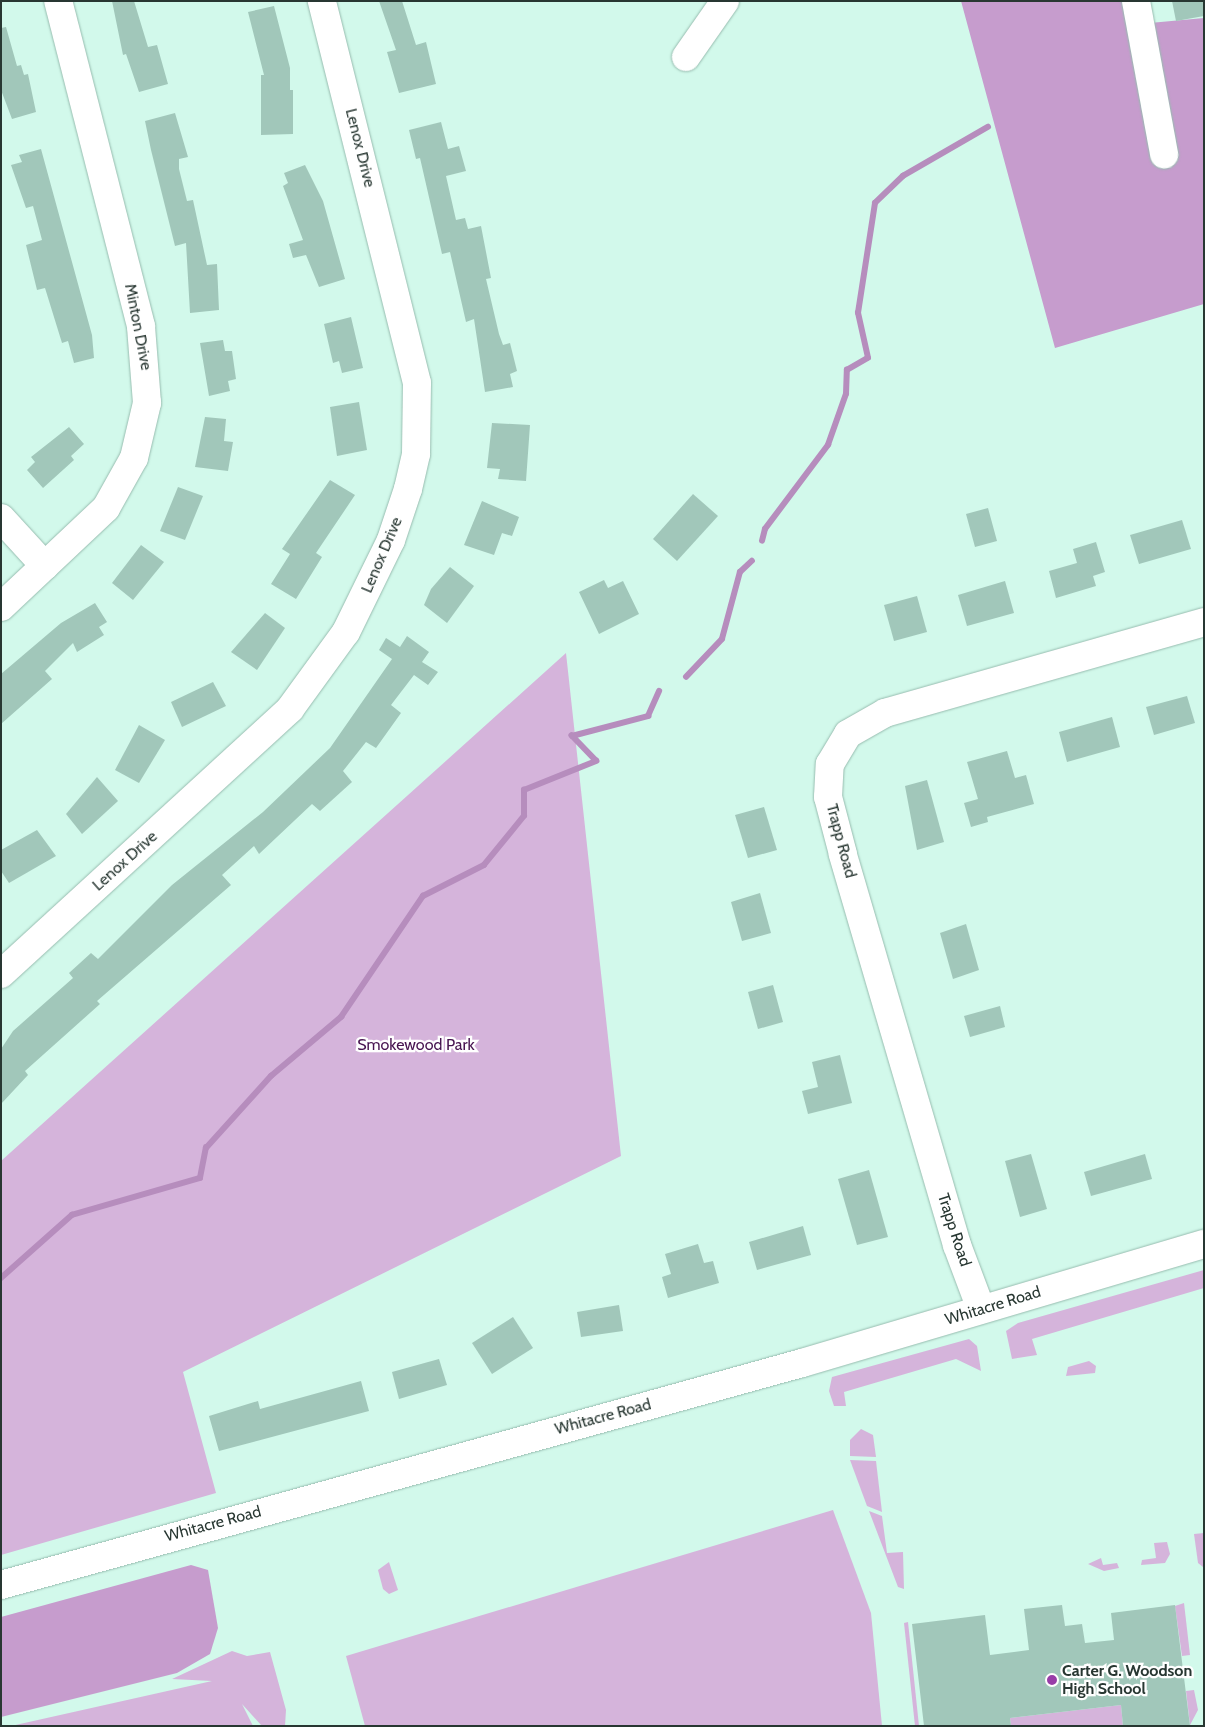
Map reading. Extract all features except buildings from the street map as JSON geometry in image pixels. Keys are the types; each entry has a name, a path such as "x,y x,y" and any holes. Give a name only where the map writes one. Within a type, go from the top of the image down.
{"street":[{"name":"Minton Drive","path":"1,607 92,523 120,488 142,431 148,378 141,326 58,1"},
{"name":"Lenox Drive","path":"1,974 290,709 320,671 359,608 408,489 419,419 413,360 322,1"},
{"path":"686,57 725,1"},
{"path":"1136,1 1164,154"},
{"path":"1,518 45,566"},
{"name":"Trapp Road","path":"981,1309 957,1245 828,797 830,764 848,734 885,713 1204,622"},
{"name":"Whitacre Road","path":"1,1585 802,1363 1204,1244"}],"green space":[{"name":"Smokewood Park","path":"566,653 621,1156 183,1372 216,1493 1,1555 1,1161"},
{"path":"1204,1270 1204,1288 1032,1339 1037,1355 1012,1359 1006,1331 1018,1323"},
{"path":"969,1339 977,1346 981,1371 956,1359 844,1392 846,1406 834,1406 829,1391 832,1377"},
{"path":"1089,1361 1096,1366 1095,1373 1066,1376 1068,1367"},
{"path":"861,1429 873,1435 876,1457 850,1456 850,1440"},
{"path":"850,1460 876,1461 882,1512 867,1506"},
{"path":"833,1510 871,1613 882,1726 365,1726 346,1656"},
{"path":"869,1511 882,1516 887,1553 903,1552 904,1589 898,1587"},
{"path":"1204,1533 1203,1567 1198,1563 1194,1534"},
{"path":"1167,1542 1170,1554 1165,1563 1141,1565 1142,1560 1156,1558 1154,1543"},
{"path":"1101,1558 1103,1565 1117,1563 1119,1568 1104,1571 1088,1564"},
{"path":"389,1562 398,1590 389,1594 383,1589 378,1570"},
{"path":"1184,1603 1190,1655 1182,1656 1175,1606"},
{"path":"908,1622 919,1726 915,1726 904,1623"},
{"path":"232,1651 247,1656 270,1652 286,1710 285,1726 262,1726 242,1704 253,1726 11,1726 212,1681 172,1679"},
{"path":"1194,1690 1198,1710 1190,1725 1186,1691"},
{"path":"1121,1705 1123,1726 1011,1726 1010,1718"}],"shaded area":[{"path":"961,1 1136,1 1139,24 1204,18 1204,304 1055,348"},
{"path":"191,1565 208,1570 218,1628 210,1654 177,1673 1,1717 1,1617"}],"waterway":[{"path":"762,541 765,529 828,445 846,394 847,370 868,358 858,313 875,203 903,176 988,127"},
{"path":"686,677 722,639 740,572 752,561"},
{"path":"1,1278 72,1215 200,1178 206,1148 271,1076 341,1017 423,896 484,865 524,816 524,790 596,761 572,736 648,716 659,691"}],"place":[{"name":"Carter G. Woodson High School","path":"1052,1680"}]}
